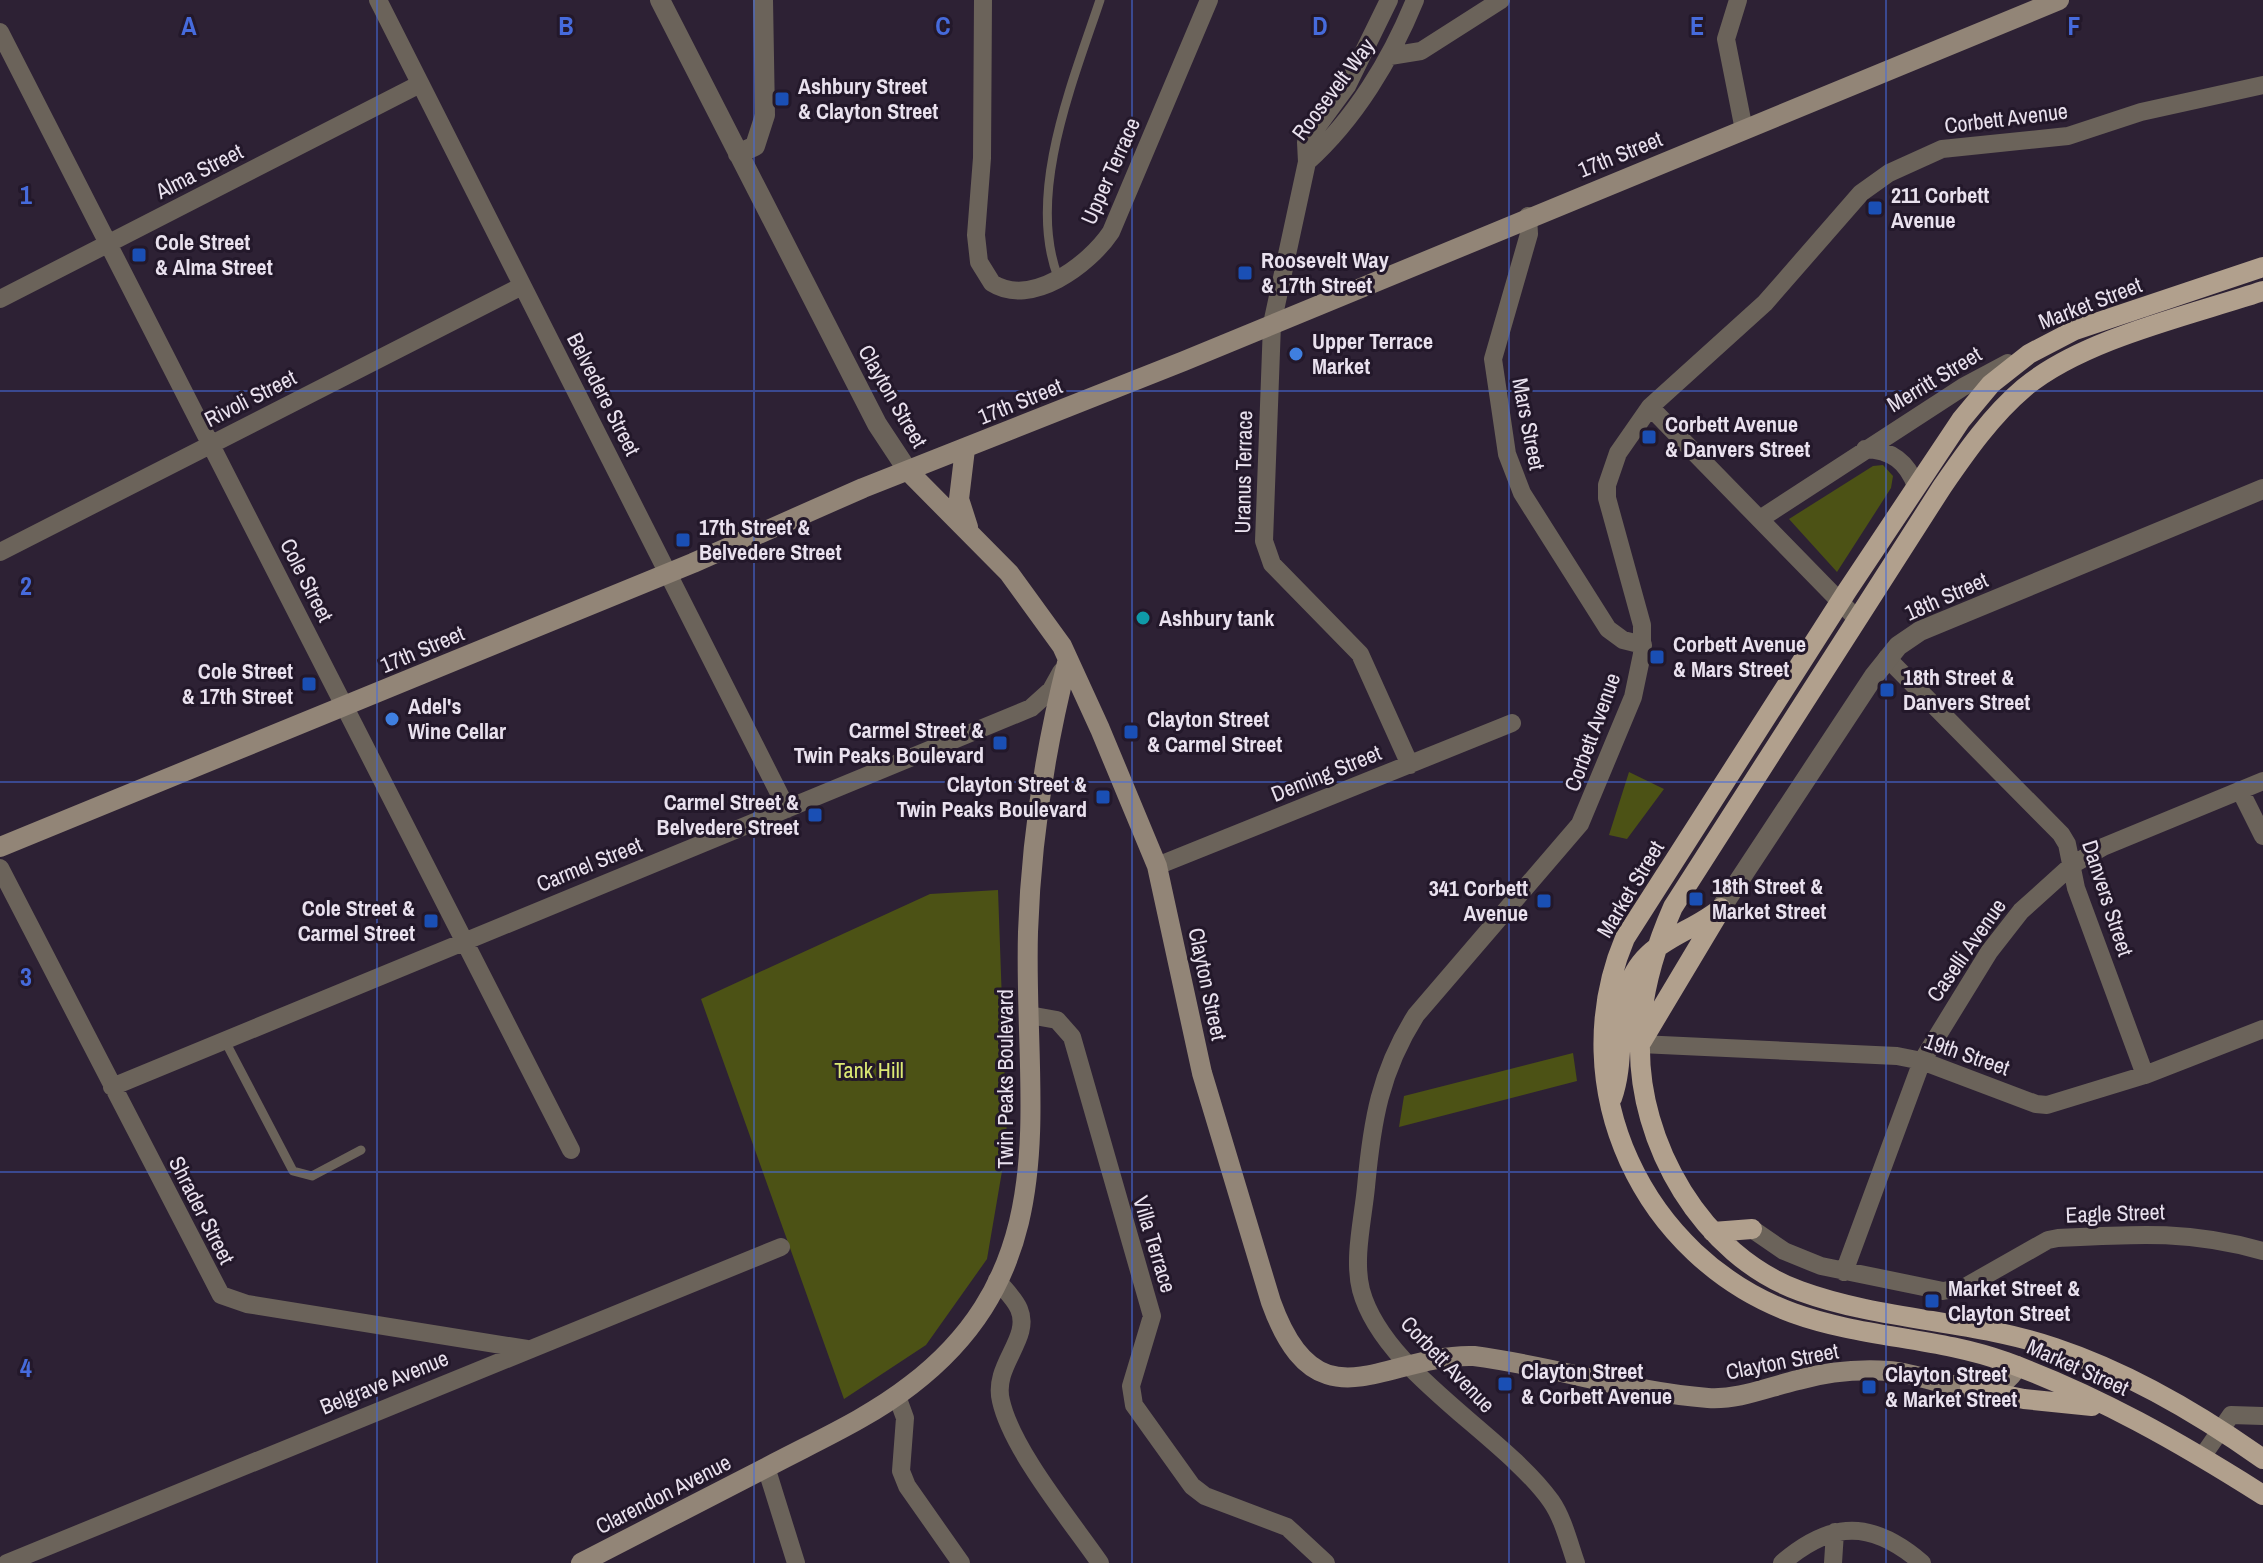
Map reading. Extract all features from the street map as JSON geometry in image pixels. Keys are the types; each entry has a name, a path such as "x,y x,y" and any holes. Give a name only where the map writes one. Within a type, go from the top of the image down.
{"main road":[{"name":"17th Street","path":"0,847 2059,0"},
{"name":"Market Street","path":"2263,267 2075,330 2029,354 1975,402 1916,486 1625,938 1605,1003 1603,1053 1610,1101 1635,1172 1660,1214 1691,1252 1729,1282 1797,1314 1974,1352 2017,1366 2122,1412 2263,1495"},
{"name":"Market Street","path":"2263,291 2085,352 2025,387 1994,418 1954,468 1685,886 1656,948 1643,1005 1640,1044 1645,1093 1657,1138 1687,1198 1713,1232 1746,1262 1803,1292 2025,1339 2116,1372 2219,1429 2263,1459"},
{"path":"965,449 959,499 970,532"},
{"name":"Clayton Street","path":"908,471 1017,584 1057,638 1100,729 1157,866 1206,1087 1271,1302 1285,1336 1305,1361 1331,1374 1366,1377 1440,1357 1474,1356 1708,1398 1738,1396 1820,1375 1872,1371 1910,1373 1970,1388 2001,1386 2017,1366"},
{"name":"Twin Peaks Boulevard","path":"766,1467 897,1396 957,1342 997,1280 1018,1233 1029,1178 1032,1133 1029,1015 1031,895 1049,739 1067,663"},
{"path":"1610,1101 1620,1070 1628,986 1638,967 1656,948 1721,908"},
{"path":"1640,1044 1721,908"},
{"path":"1713,1232 1752,1229"},
{"path":"2017,1366 2025,1339"},
{"path":"1970,1388 2009,1397 2072,1402 2122,1412"},
{"name":"Clarendon Avenue","path":"581,1563 766,1467"}],"street":[{"name":"Belvedere Street","path":"378,0 787,809"},
{"name":"Clayton Street","path":"660,0 877,424 908,471"},
{"path":"738,154 755,146 765,115 763,0"},
{"name":"Upper Terrace","path":"983,0 982,158 976,235 979,262 992,283 1011,292 1058,277 1090,259 1111,232 1209,0"},
{"name":"Roosevelt Way","path":"1272,324 1307,162 1306,142 1353,76 1389,0"},
{"name":"Roosevelt Way","path":"1307,162 1323,147 1390,56 1415,0"},
{"path":"1390,56 1421,51 1501,0"},
{"path":"1738,0 1726,39 1744,130"},
{"name":"Cole Street","path":"0,32 571,1150"},
{"name":"Alma Street","path":"0,299 420,84"},
{"name":"Corbett Avenue","path":"1576,1563 1553,1503 1411,1367 1380,1329 1361,1288 1371,1125 1379,1093 1402,1037 1416,1015 1580,824 1633,697 1643,645 1636,595 1609,509 1607,485 1628,435 1650,407 1765,303 1861,193 1917,158 1958,145 2068,136 2141,112 2263,85"},
{"name":"Mars Street","path":"1528,216 1526,245 1493,359 1510,467 1522,493 1608,629 1623,640 1643,645"},
{"name":"Rivoli Street","path":"0,552 522,286"},
{"name":"Uranus Terrace","path":"1272,324 1264,541 1267,556 1360,654 1410,765"},
{"name":"Merritt Street","path":"1760,519 1963,387 2029,354"},
{"path":"1650,407 1857,619"},
{"path":"1865,449 1898,458 1916,486"},
{"name":"18th Street","path":"1721,908 1887,658 1920,631 2263,489"},
{"name":"Danvers Street","path":"1887,658 2061,834 2076,888 2145,1075"},
{"name":"Carmel Street","path":"112,1087 1031,708 1051,690 1067,663"},
{"name":"Deming Street","path":"1157,866 1512,723"},
{"name":"Caselli Avenue","path":"1844,1272 1922,1061 1989,952 2021,911 2072,865 2103,847 2263,781"},
{"path":"2240,790 2263,836"},
{"name":"Shrader Street","path":"0,868 216,1290 228,1300 527,1349"},
{"name":"Villa Terrace","path":"1029,1015 1057,1020 1072,1037 1152,1316 1131,1386 1134,1405 1192,1486 1205,1496 1287,1527 1326,1563"},
{"name":"19th Street","path":"1640,1044 1897,1056 1922,1061 2036,1104 2047,1105 2145,1075 2263,1029"},
{"name":"Eagle Street","path":"1752,1229 1802,1259 1844,1272 1943,1291 1965,1287 2048,1240 2058,1238 2146,1233 2213,1237 2263,1251"},
{"name":"Belgrave Avenue","path":"7,1563 781,1247"},
{"path":"997,1280 1016,1304 1023,1323 1018,1341 1000,1372 1000,1401 1027,1457 1100,1563"},
{"path":"897,1396 906,1435 901,1471 907,1486 961,1563"},
{"path":"2202,1457 2231,1415 2263,1416"},
{"path":"766,1467 796,1563"},
{"path":"1782,1563 1800,1547 1835,1532 1862,1531 1889,1539 1922,1563"},
{"path":"1833,1563 1835,1532"}],"lane":[{"path":"1058,277 1046,241 1050,179 1068,97 1100,0"},
{"path":"225,1041 293,1171 312,1176 361,1150"}],"green space":[{"path":"1883,465 1893,476 1891,488 1837,572 1789,519 1873,466"},
{"path":"1629,772 1664,789 1627,839 1609,835"},
{"name":"Tank Hill","path":"998,890 1007,1142 987,1259 926,1345 844,1399 701,999 930,894"},
{"path":"1573,1053 1577,1081 1399,1127 1404,1096"}],"place":[{"name":"Ashbury Street & Clayton Street","path":"782,99"},
{"name":"211 Corbett Avenue","path":"1875,208"},
{"name":"Cole Street & Alma Street","path":"139,255"},
{"name":"Roosevelt Way & 17th Street","path":"1245,273"},
{"name":"Upper Terrace Market","path":"1296,354"},
{"name":"Corbett Avenue & Danvers Street","path":"1649,437"},
{"name":"17th Street & Belvedere Street","path":"683,540"},
{"name":"Ashbury tank","path":"1143,618"},
{"name":"Corbett Avenue & Mars Street","path":"1657,657"},
{"name":"Cole Street & 17th Street","path":"309,684"},
{"name":"18th Street & Danvers Street","path":"1887,690"},
{"name":"Adel's Wine Cellar","path":"392,719"},
{"name":"Clayton Street & Carmel Street","path":"1131,732"},
{"name":"Carmel Street & Twin Peaks Boulevard","path":"1000,743"},
{"name":"Clayton Street & Twin Peaks Boulevard","path":"1103,797"},
{"name":"Carmel Street & Belvedere Street","path":"815,815"},
{"name":"18th Street & Market Street","path":"1696,899"},
{"name":"341 Corbett Avenue","path":"1544,901"},
{"name":"Cole Street & Carmel Street","path":"431,921"},
{"name":"Market Street & Clayton Street","path":"1932,1301"},
{"name":"Clayton Street & Corbett Avenue","path":"1505,1384"},
{"name":"Clayton Street & Market Street","path":"1869,1387"}]}
